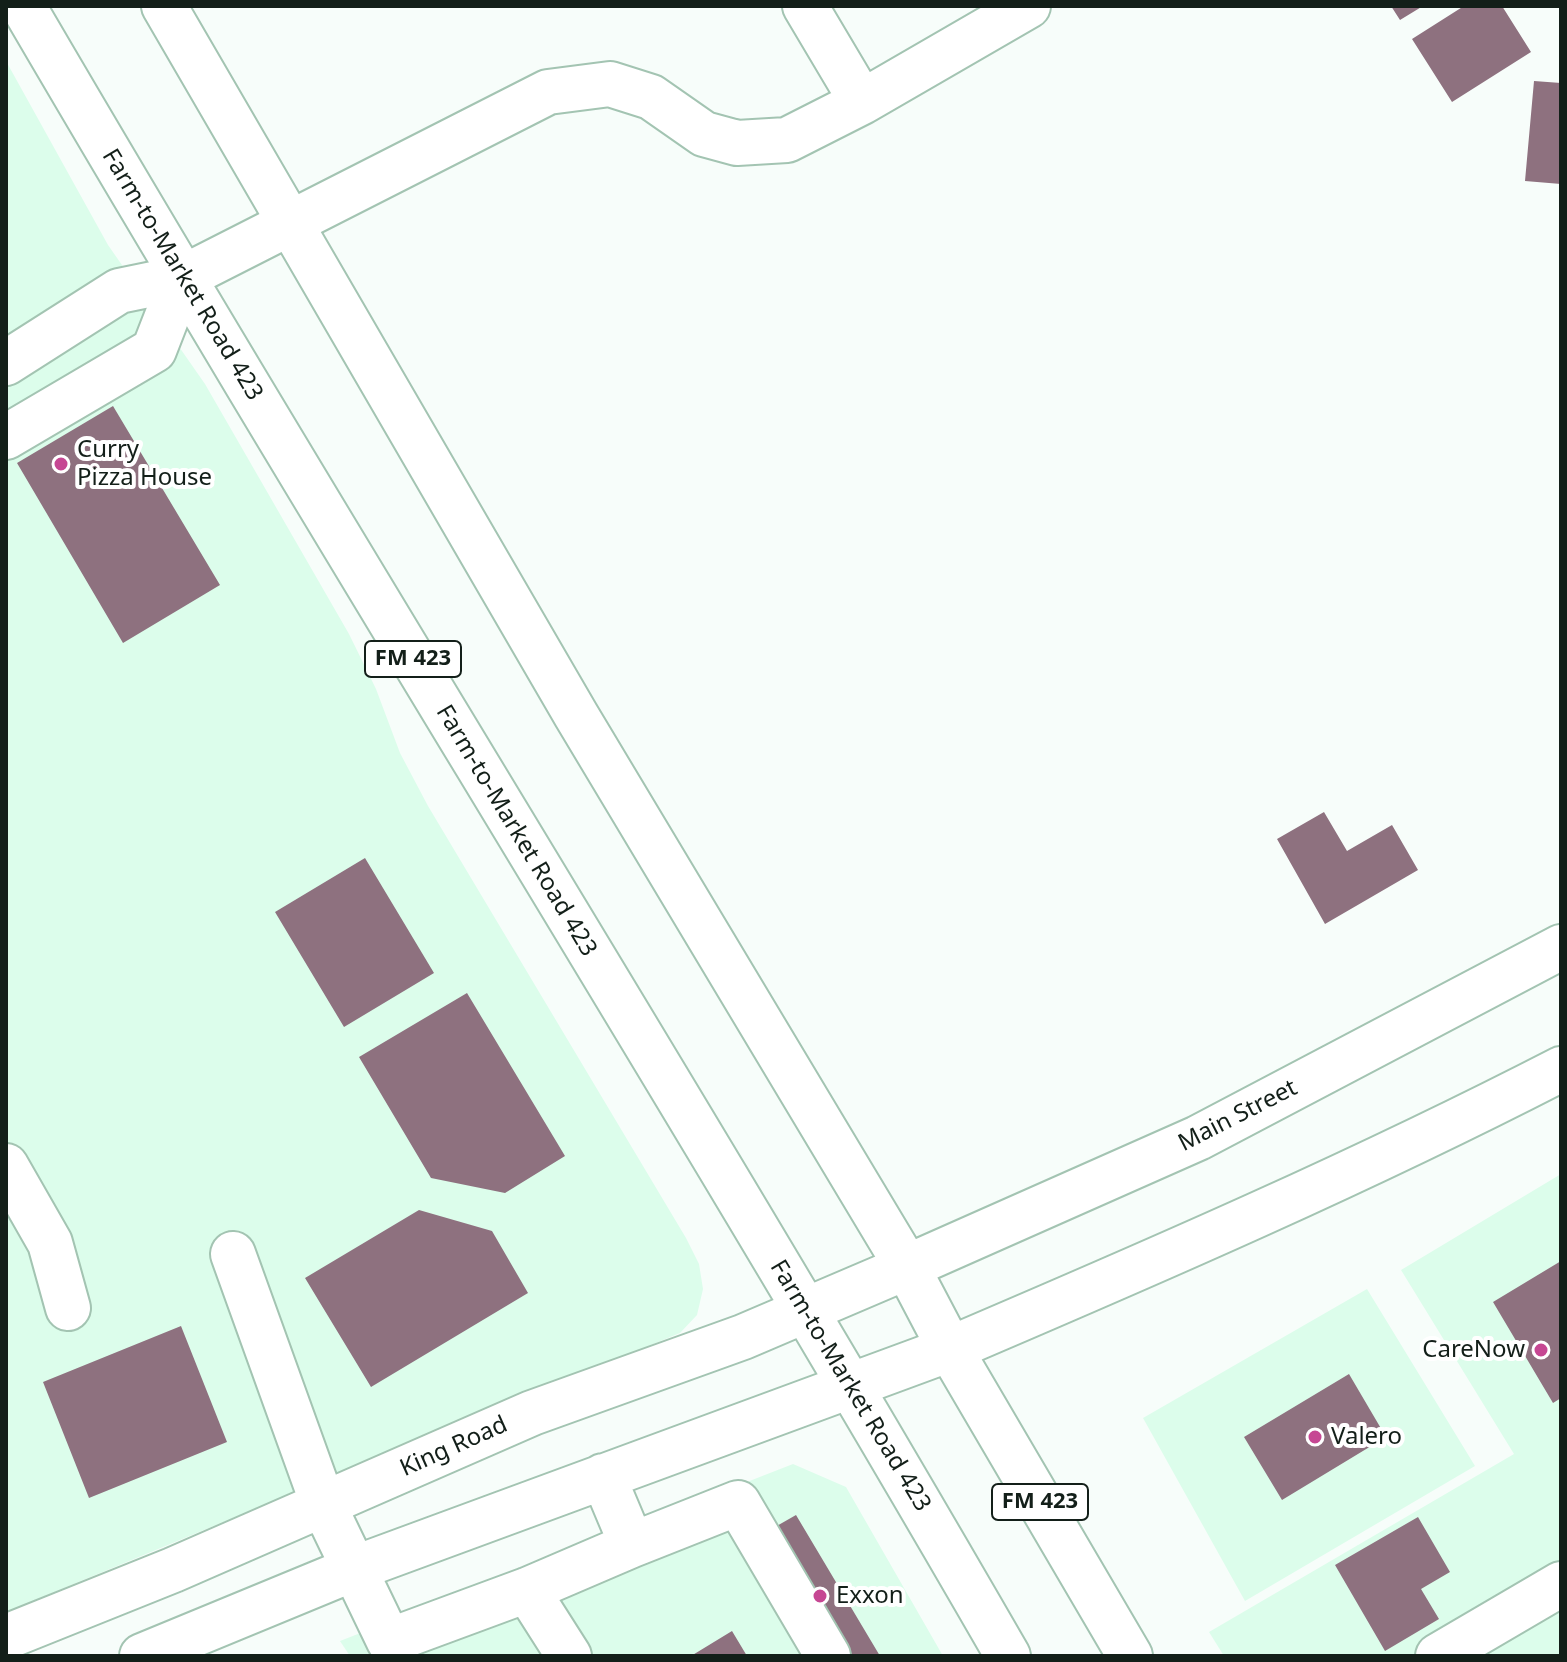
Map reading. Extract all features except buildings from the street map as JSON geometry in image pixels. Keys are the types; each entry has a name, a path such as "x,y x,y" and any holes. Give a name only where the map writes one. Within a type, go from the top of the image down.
{"main road":[{"name":"Farm-to-Market Road 423","path":"23,6 182,278 850,1383 1008,1656"},
{"name":"FM 423","path":"164,6 576,715 907,1267 950,1349 1130,1656"},
{"path":"805,6 862,102"},
{"path":"6,363 119,291 182,278 290,220 548,92 610,84 651,97 704,134 737,143 787,140 862,102 1028,6"},
{"path":"6,437 154,350 182,278"},
{"name":"Main Street","path":"907,1267 1198,1138 1561,947"},
{"path":"142,1656 217,1642 353,1569 850,1383 950,1349 1265,1215 1431,1136 1561,1069"},
{"path":"6,1166 50,1243 68,1308"},
{"path":"233,1254 323,1504 353,1569 377,1649 738,1503 828,1656"},
{"name":"King Road","path":"6,1637 173,1570 532,1413 743,1337 907,1267"},
{"path":"603,1476 632,1545"},
{"path":"1438,1656 1561,1584"},
{"path":"527,1590 569,1656"}],"shaded area":[{"path":"6,61 108,245 205,384 349,634 376,689 400,753 428,806 686,1238 699,1264 703,1289 697,1315 680,1333 6,1612"},
{"path":"1561,1174 1561,1656 1224,1656 1209,1632 1514,1454 1401,1270"},
{"path":"1367,1289 1475,1466 1245,1601 1143,1418"},
{"path":"793,1464 846,1487 943,1656 350,1656 340,1641"}],"place":[{"name":"Curry Pizza House","path":"61,464"},
{"name":"CareNow","path":"1541,1350"},
{"name":"Valero","path":"1315,1437"},
{"name":"Exxon","path":"820,1596"}]}
